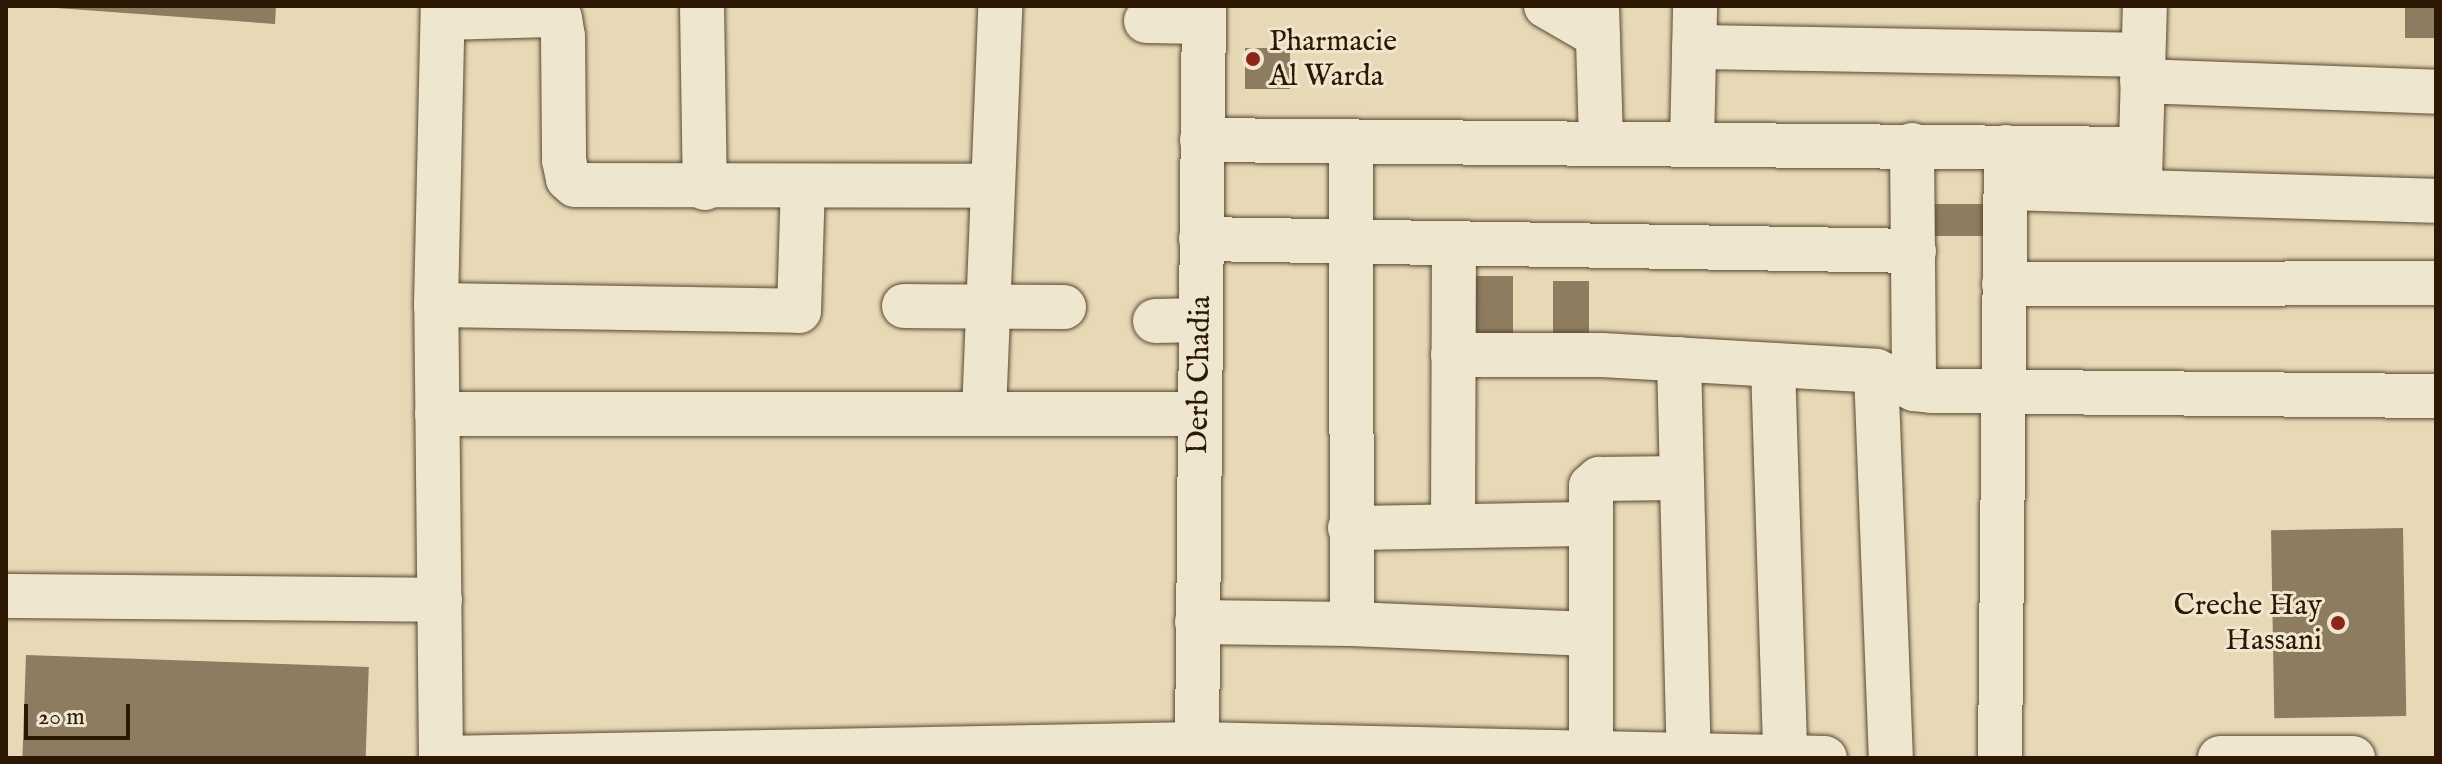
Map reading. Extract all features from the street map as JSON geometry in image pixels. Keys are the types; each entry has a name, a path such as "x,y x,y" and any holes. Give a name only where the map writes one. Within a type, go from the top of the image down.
{"street":[{"path":"702,6 705,188"},
{"path":"984,413 1000,6"},
{"path":"1546,6 1598,21 1601,142"},
{"path":"2140,194 2145,6"},
{"path":"993,186 705,188 575,185 568,179 564,160 563,36 560,18 551,15 443,12 436,305 441,758 1197,744 1825,758"},
{"path":"1146,21 1204,14"},
{"name":"Derb Chadia","path":"1197,744 1204,14"},
{"path":"1692,143 1695,26 2436,92"},
{"path":"1202,140 1912,145 2006,168 2140,194 2436,201"},
{"path":"1351,141 1352,624"},
{"path":"1891,758 1895,380 1914,251 1912,145"},
{"path":"2006,168 2140,149"},
{"path":"2000,758 2006,168"},
{"path":"436,305 799,311 803,187"},
{"path":"1201,239 1914,251"},
{"path":"1453,525 1454,243"},
{"path":"2004,284 2436,283"},
{"path":"904,306 1064,307"},
{"path":"1155,321 1201,320"},
{"path":"1453,355 1679,359 1773,365 2004,392 2436,396"},
{"path":"1679,359 1689,755"},
{"path":"1773,365 1785,757"},
{"path":"437,414 1200,414"},
{"path":"1591,753 1591,486 1595,480 1680,478"},
{"path":"1350,528 1590,524"},
{"path":"6,596 440,600"},
{"path":"1197,622 1352,624 1590,634"},
{"path":"2220,758 2353,758"}],"building":[{"path":"29,6 276,6 275,24"},
{"path":"2405,6 2436,6 2436,38 2405,38"},
{"path":"1245,48 1290,48 1290,89 1245,89"},
{"path":"1934,204 1987,204 1987,236 1934,236"},
{"path":"1468,276 1513,276 1513,346 1468,346"},
{"path":"1553,281 1589,281 1589,341 1553,341"},
{"name":"Creche Hay Hassani","path":"2403,528 2406,716 2274,718 2271,530"},
{"path":"26,655 369,667 366,758 22,758"}],"place":[{"name":"Pharmacie Al Warda","path":"1253,59"},
{"name":"Creche Hay Hassani","path":"2338,623"}]}
